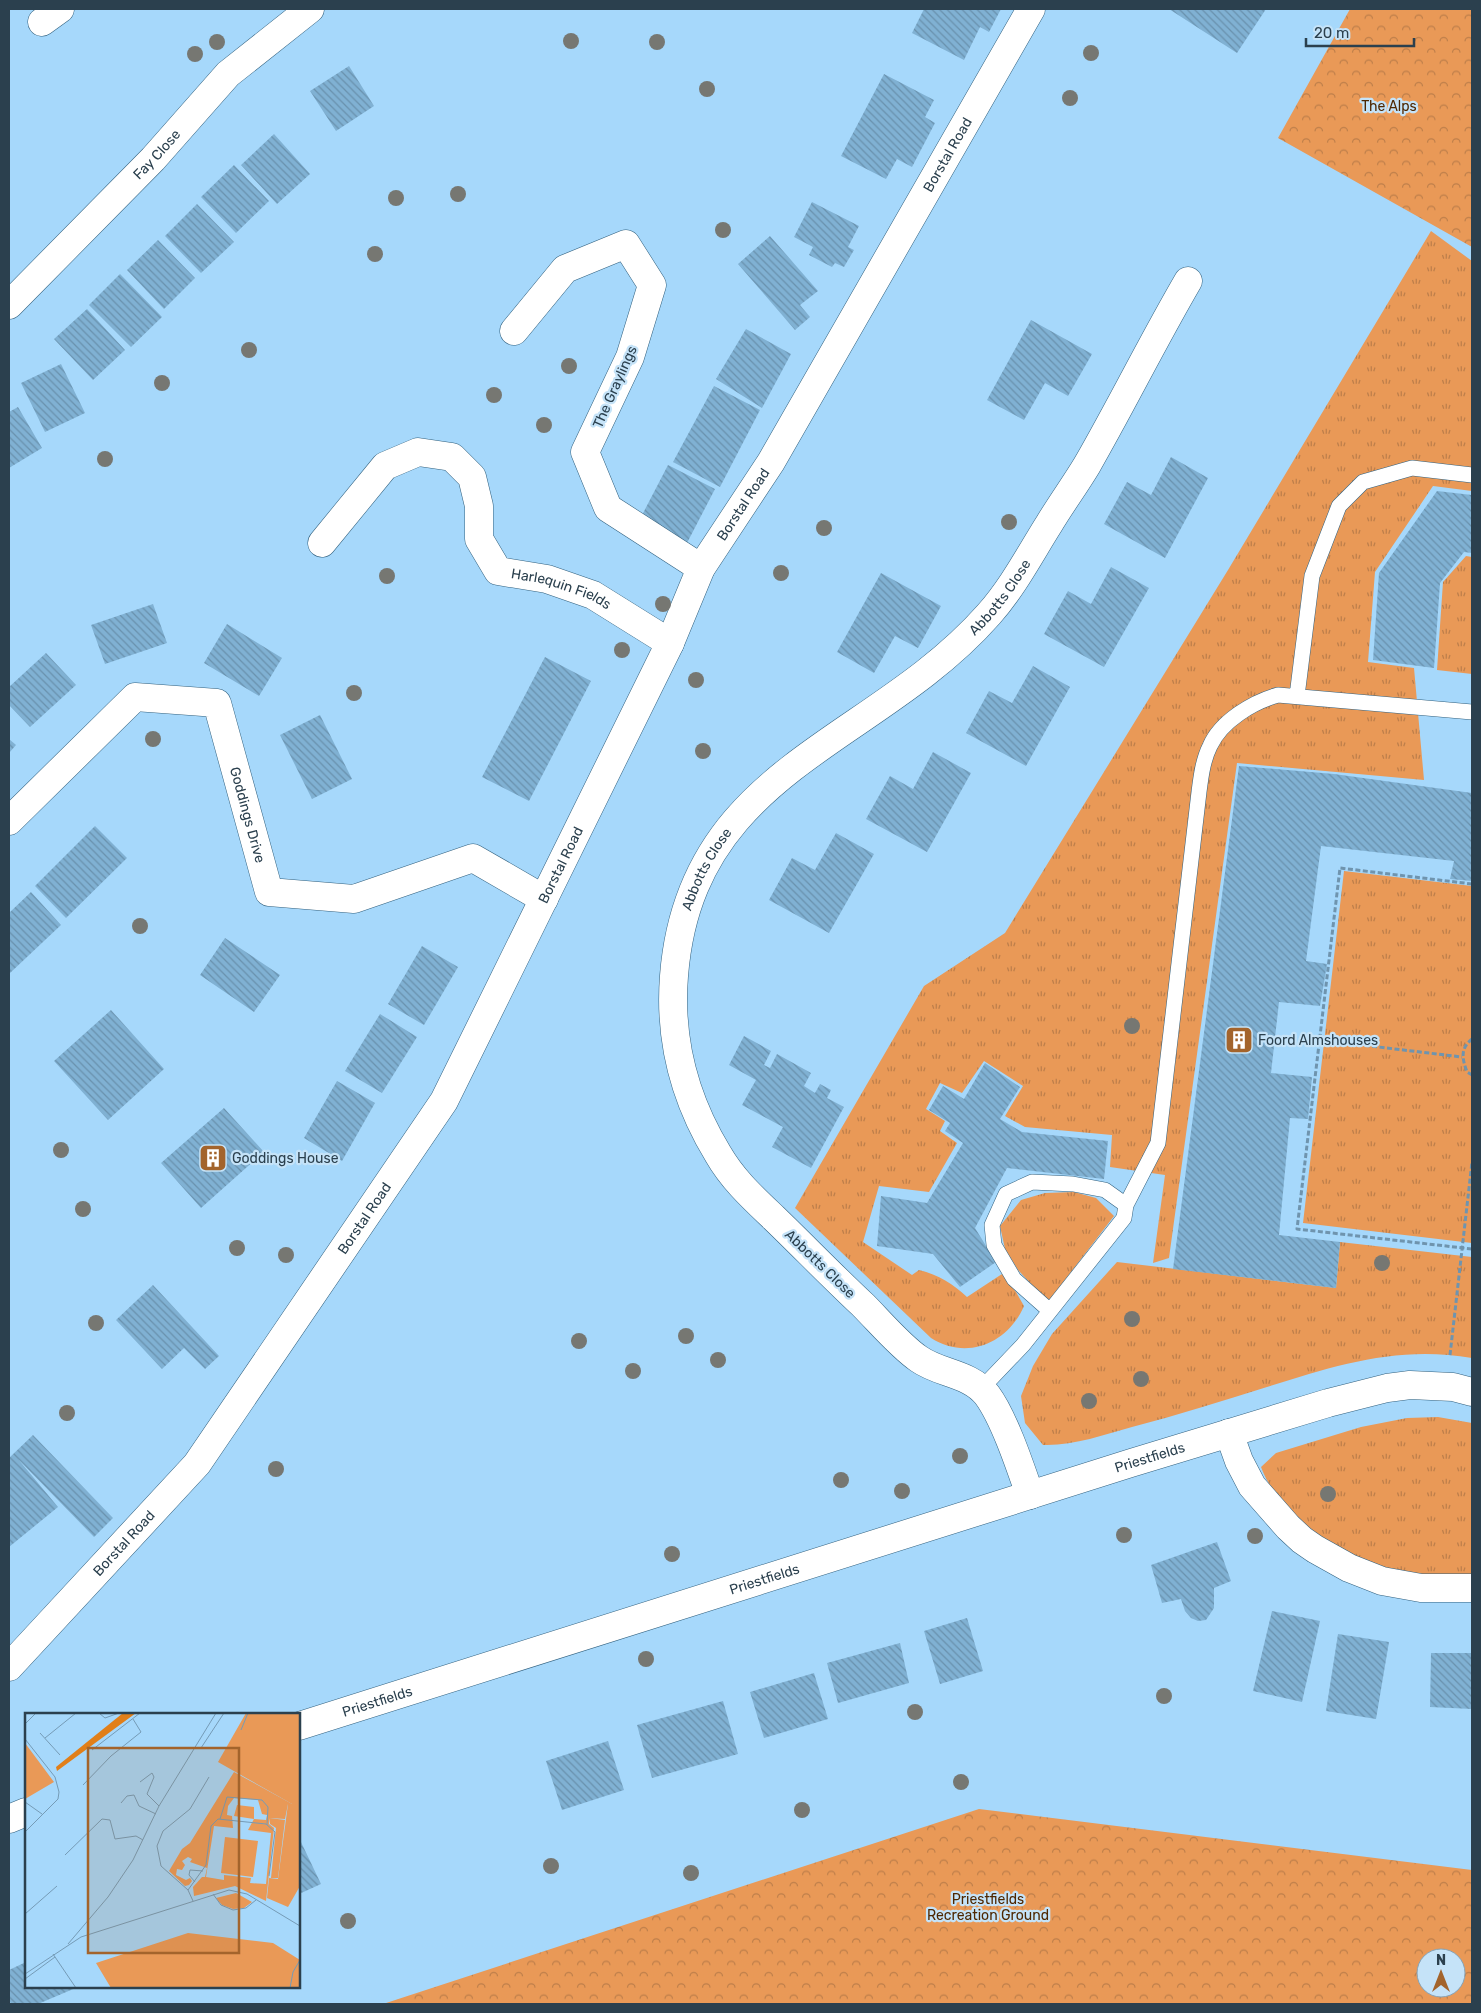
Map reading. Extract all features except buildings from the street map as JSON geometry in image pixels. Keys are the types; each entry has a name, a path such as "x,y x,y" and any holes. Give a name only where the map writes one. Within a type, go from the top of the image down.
{"street":[{"name":"Fay Close","path":"9,305 154,159 228,74 310,9"},
{"name":"Borstal Road","path":"9,1667 197,1464 444,1101 670,643 701,568 771,462 1031,9"},
{"name":"The Graylings","path":"514,331 565,268 626,244 652,285 630,357 585,452 608,508 701,568"},
{"name":"Abbotts Close","path":"1030,1495 1000,1419 990,1399 981,1389 969,1380 918,1359 746,1192 721,1159 692,1101 676,1047 673,995 680,934 691,896 712,853 729,828 760,794 792,767 945,656 984,620 1002,598 1085,468 1188,280"},
{"name":"Harlequin Fields","path":"322,543 386,466 418,452 452,458 472,477 479,506 479,539 498,572 547,579 593,596 670,643"},
{"name":"Goddings Drive","path":"9,821 135,698 216,704 270,892 354,899 473,858 544,899"},
{"name":"Priestfields","path":"300,1726 1328,1403 1387,1388 1410,1385 1452,1387 1472,1392"},
{"path":"1229,1433 1238,1461 1252,1486 1288,1527 1316,1549 1349,1568 1382,1580 1421,1588 1472,1588"},
{"path":"9,1819 25,1812"}],"lane":[{"path":"1297,696 1312,576 1339,506 1363,482 1412,468 1472,475"},
{"path":"981,1389 1023,1345 1124,1218 1126,1205 1158,1143 1199,792 1208,748 1214,738 1222,729 1255,704 1275,696 1297,696 1472,712"},
{"path":"1050,1311 1014,1279 994,1245 992,1225 1006,1194 1032,1182 1072,1184 1105,1190 1126,1205"}],"path":[{"path":"1472,884 1340,868 1298,1229 1472,1249"},
{"path":"1472,1039 1465,1044 1462,1057 1467,1072 1472,1074"},
{"path":"1320,1040 1462,1057"},
{"path":"1450,1358 1472,1162"}],"green space":[{"name":"The Alps","path":"1350,9 1472,9 1472,247 1278,138"},
{"path":"1431,231 1472,261 1472,491 1433,486 1375,572 1368,662 1414,668 1424,780 1237,763 1169,1258 1153,1263 1165,1175 1110,1167 1112,1135 1025,1127 1005,1116 1023,1086 984,1061 962,1093 940,1083 926,1109 945,1121 940,1131 957,1143 929,1192 879,1186 863,1242 912,1275 919,1270 933,1274 951,1284 967,1297 1002,1274 1024,1306 1017,1319 1008,1330 985,1344 972,1348 958,1348 945,1345 931,1338 795,1208 924,986 1005,933 1228,570"},
{"path":"1466,556 1472,557 1472,674 1437,670 1443,582"},
{"path":"1344,871 1472,886 1472,1243 1303,1223"},
{"path":"1074,1192 1096,1198 1114,1216 1048,1302 1018,1270 1005,1249 1000,1226 1021,1200 1045,1193"},
{"path":"1340,1242 1472,1257 1472,1358 1419,1354 1368,1359 1318,1371 1183,1413 1065,1444 1043,1445 1025,1423 1021,1396 1033,1366 1052,1334 1117,1262 1336,1288"},
{"path":"1438,1417 1472,1423 1472,1577 1407,1575 1369,1565 1350,1556 1331,1545 1296,1518 1270,1485 1261,1467 1276,1453 1361,1427 1407,1418"},
{"name":"Priestfields Recreation Ground","path":"979,1809 1472,1870 1472,2004 383,2004"}],"place":[{"name":"Foord Almshouses","path":"1239,1040"},
{"name":"Goddings House","path":"213,1158"}]}
